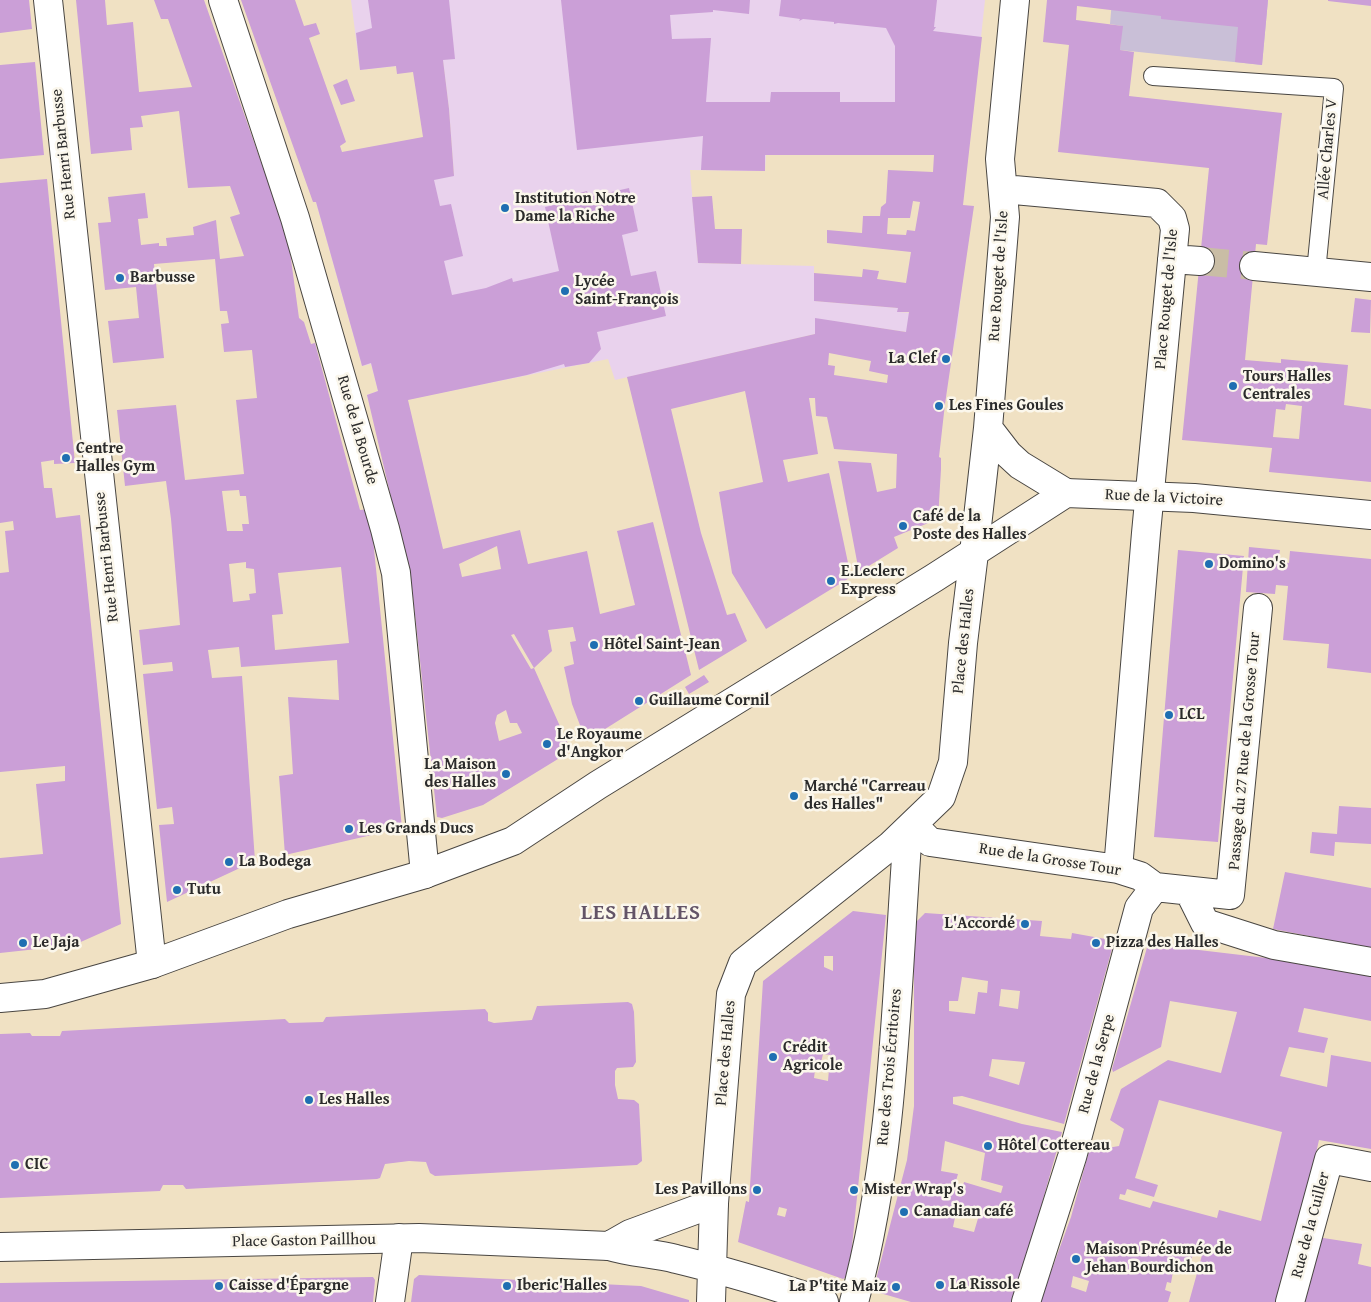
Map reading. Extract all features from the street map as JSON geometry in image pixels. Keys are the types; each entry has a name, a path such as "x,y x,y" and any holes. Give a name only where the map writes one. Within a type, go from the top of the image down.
{"street":[{"name":"Rue Henri Barbusse","path":"48,0 152,964"},
{"name":"Rue de la Bourde","path":"223,0 296,218 394,564 425,874"},
{"name":"Rue Rouget de l'Isle","path":"974,553 988,428 1006,217 1000,159 1015,0"},
{"name":"Place Rouget de l'Isle","path":"1003,189 1157,203 1172,218 1175,228 1149,497"},
{"path":"1172,259 1200,261"},
{"path":"1254,266 1371,277"},
{"path":"974,553 1066,494 1020,465 1008,454 988,428"},
{"name":"Rue de la Victoire","path":"1066,494 1194,498 1371,515"},
{"path":"1118,869 1149,497"},
{"name":"Place des Halles","path":"425,874 514,841 615,775 974,553"},
{"name":"Place des Halles","path":"711,1302 714,1203 731,994 743,963 910,828 942,797 953,762 963,643 974,553"},
{"name":"Passage du 27 Rue de la Grosse Tour","path":"1230,895 1258,608"},
{"name":"Rue de la Grosse Tour","path":"910,828 930,842 1118,869 1140,876 1155,887 1230,895"},
{"name":"Rue des Trois Écritoires","path":"854,1302 874,1220 890,1095 910,828"},
{"path":"0,998 45,994 152,964 288,914 425,874"},
{"name":"Rue de la Serpe","path":"1026,1302 1072,1157 1139,908 1155,887"},
{"path":"1189,891 1205,923 1274,945 1371,962"},
{"name":"Rue de la Cuiller","path":"1290,1302 1329,1159 1371,1167"},
{"path":"609,1246 630,1234 714,1203"},
{"path":"390,1302 399,1238"},
{"name":"Place Gaston Paillhou","path":"0,1247 399,1238 609,1246 632,1253 673,1258 712,1268 824,1302"}],"lane":[{"name":"Allée Charles V","path":"1152,76 1334,88 1316,272"}],"shaded area":[{"name":"Institution Notre Dame la Riche","path":"351,0 985,0 977,75 766,155 765,171 690,170 698,263 814,266 814,301 898,308 898,312 913,313 961,294 956,339 816,319 815,334 615,380 608,359 370,407 367,395 378,391 371,364 362,366 316,202 454,175 443,61 360,70"},
{"path":"1112,0 1268,0 1262,65 1120,50 1122,26 1110,24"}],"building":[{"path":"0,0 29,0 32,29 0,33"},
{"path":"76,0 105,0 107,25 133,22 139,92 192,87 168,19 161,19 154,0 204,0 280,216 290,252 299,318 304,322 311,344 315,343 360,510 370,509 402,828 285,855 279,776 293,774 288,697 339,700 337,660 241,667 239,647 208,650 212,678 242,676 255,861 167,902 159,825 174,824 172,807 157,809 143,674 173,671 172,662 143,665 139,630 180,625 171,519 166,481 125,486 117,410 176,405 185,480 244,474 236,400 257,398 252,350 224,352 221,324 229,323 227,311 220,311 215,259 154,264 164,358 113,363 108,321 139,318 136,287 105,290 98,223 111,222 108,197 145,193 148,218 138,219 141,245 159,243 159,246 167,246 166,238 194,235 193,227 216,220 220,259 244,256 230,217 240,214 230,186 188,188 179,111 141,116 143,127 130,128 132,150 91,154","holes":["239,490 240,496 246,496 249,524 242,524 243,531 227,531 222,491","246,562 246,568 254,569 256,593 249,594 250,600 233,602 229,564","341,567 349,643 275,650 272,615 283,614 278,573"]},
{"path":"241,0 295,0 304,26 316,23 320,34 309,38 346,142 340,146 342,152 423,137 413,72 397,74 396,66 360,70 356,33 372,28 368,0 449,0 455,59 443,60 454,176 434,180 440,206 451,204 463,256 444,261 452,295 486,288 512,278 513,282 559,271 545,207 563,203 562,198 587,191 589,197 629,188 638,231 622,235 631,276 656,271 666,316 597,332 601,349 589,363 565,367 564,364 527,375 408,400 443,549 520,530 528,564 587,551 600,614 635,605 617,531 653,522 691,675 586,741 572,704 564,667 574,664 570,642 576,641 573,627 548,630 552,651 534,668 571,751 483,805 442,818 437,817 412,587 367,395 378,391 371,363 362,366 316,202 313,202","holes":["497,546 501,569 462,577 459,564","514,634 534,668 531,669 511,635","506,710 510,723 517,723 522,733 499,741 495,723 497,715"]},
{"path":"561,0 750,0 749,14 713,10 713,12 670,15 672,39 711,38 706,102 770,102 771,92 840,92 840,102 895,102 895,46 886,28 834,24 834,22 803,19 799,21 800,19 779,16 781,0 937,0 934,27 936,27 933,31 982,37 963,205 974,206 945,404 939,457 941,458 941,469 938,519 894,537 898,548 859,572 838,461 871,463 877,492 896,488 897,454 834,449 827,417 816,416 815,398 809,398 818,454 783,460 788,482 829,473 851,577 766,629 732,573 719,492 763,482 745,391 671,409 701,533 727,615 735,613 747,641 699,670 627,377 815,334 815,318 906,332 909,312 897,312 898,308 814,301 814,273 862,277 863,269 879,271 877,279 906,283 911,252 827,243 827,230 862,233 863,216 880,216 881,207 886,203 888,170 933,172 934,155 765,155 765,171 701,170 703,136 577,150","holes":["913,201 920,202 915,231 907,230 906,235 887,234 888,218 910,218","829,353 871,361 869,371 888,375 887,383 834,375 835,366 828,365"]},
{"path":"1047,0 1268,0 1262,65 1235,62 1238,27 1161,19 1161,16 1077,6 1076,20 1123,26 1120,50 1134,52 1129,96 1282,113 1267,245 1256,244 1245,360 1281,363 1281,359 1348,365 1344,405 1371,409 1371,482 1269,472 1272,448 1182,440 1209,168 1058,152 1069,45 1043,42","holes":["1286,404 1302,406 1299,439 1273,437 1276,409 1285,410"]},
{"path":"1371,0 1371,6 1328,1"},
{"path":"35,62 44,155 0,159 0,65"},
{"path":"347,79 355,101 341,105 333,85"},
{"path":"47,179 75,463 54,464 54,460 41,462 44,488 52,488 56,518 80,515 121,924 74,945 0,953 0,858 43,854 36,784 65,781 65,766 0,772 0,573 9,572 5,531 14,530 13,521 0,523 0,183"},
{"path":"712,196 715,229 742,229 741,264 698,263 692,197"},
{"path":"1355,298 1371,300 1370,333 1351,332"},
{"path":"1249,547 1280,550 1278,561 1289,563 1290,551 1371,559 1371,673 1327,668 1329,644 1283,640 1288,586 1276,585 1275,594 1246,592"},
{"path":"1178,550 1244,556 1218,842 1154,837"},
{"path":"704,675 709,682 689,694 685,687"},
{"path":"1339,806 1371,808 1371,844 1335,842 1334,856 1310,853 1312,832 1337,834"},
{"path":"1285,872 1371,888 1371,948 1273,929"},
{"path":"853,911 886,915 849,1275 843,1279 738,1242 746,1201 749,1202 763,981","holes":["824,956 833,956 833,971 824,967","831,1046 828,1081 814,1078 815,1070 819,1071 823,1054 830,1055","779,1207 787,1209 785,1217 777,1215"]},
{"path":"925,913 1042,921 1040,936 1071,939 1072,933 1111,940 1113,945 1064,1124 962,1096 953,1097 953,1104 1022,1124 1062,1132 1042,1203 1049,1206 1017,1302 911,1302 873,1291 907,1160 914,1106 914,924","holes":["962,977 988,981 987,993 978,992 975,1014 949,1011 949,1001 958,1001","1001,989 1020,991 1018,1009 999,1006","992,1059 1025,1062 1019,1085 989,1076","945,1141 985,1153 981,1180 1003,1186 1001,1193 964,1182 963,1186 955,1184 958,1174 941,1171","957,1208 979,1215 974,1232 953,1227"]},
{"path":"1148,944 1275,959 1371,976 1371,1021 1304,1008 1298,1032 1328,1038 1324,1053 1289,1047 1280,1076 1327,1087 1331,1055 1371,1062 1371,1149 1319,1140 1282,1302 1189,1302 1204,1248 1196,1245 1190,1264 1175,1260 1171,1283 1167,1282 1165,1290 1171,1292 1168,1302 1040,1302 1071,1217 1089,1151 1119,1146 1124,1129 1110,1120 1121,1089 1168,1060 1221,1073 1237,1012 1170,1001 1161,1047 1113,1072 1112,1069","holes":["1159,1100 1282,1132 1261,1221 1219,1210 1217,1218 1153,1201 1150,1208 1119,1199 1120,1194 1125,1195 1127,1189 1154,1197 1158,1185 1135,1178","1073,1276 1089,1281 1086,1292 1071,1287"]},
{"name":"Les Halles","path":"628,1002 632,1004 634,1012 636,1062 633,1067 617,1068 615,1071 615,1085 618,1099 634,1100 639,1104 642,1161 637,1165 435,1176 430,1173 426,1162 409,1161 385,1164 380,1178 377,1179 186,1189 183,1185 163,1185 160,1191 0,1198 0,1034 30,1033 32,1036 60,1036 62,1031 285,1019 289,1023 323,1022 326,1017 485,1009 488,1013 488,1021 494,1023 532,1020 537,1006"},
{"path":"1317,1237 1362,1244 1358,1264 1371,1267 1371,1302 1303,1302"},
{"path":"419,1275 641,1286 689,1300 689,1302 411,1302 414,1279"},
{"path":"373,1277 375,1280 373,1302 0,1302 0,1283"}],"tunnel":[{"path":"1200,261 1254,266"}],"place":[{"name":"Institution Notre Dame la Riche","path":"505,208"},
{"name":"Barbusse","path":"120,278"},
{"name":"Lycée Saint-François","path":"565,291"},
{"name":"La Clef","path":"946,359"},
{"name":"Tours Halles Centrales","path":"1233,386"},
{"name":"Les Fines Goules","path":"939,406"},
{"name":"Centre Halles Gym","path":"66,458"},
{"name":"Café de la Poste des Halles","path":"903,526"},
{"name":"Domino's","path":"1209,564"},
{"name":"E.Leclerc Express","path":"831,581"},
{"name":"Hôtel Saint-Jean","path":"594,645"},
{"name":"Guillaume Cornil","path":"639,701"},
{"name":"LCL","path":"1169,715"},
{"name":"Le Royaume d'Angkor","path":"547,744"},
{"name":"La Maison des Halles","path":"506,774"},
{"name":"Marché \"Carreau des Halles\"","path":"794,796"},
{"name":"Les Grands Ducs","path":"349,829"},
{"name":"La Bodega","path":"229,862"},
{"name":"Tutu","path":"177,890"},
{"name":"L'Accordé","path":"1025,924"},
{"name":"Le Jaja","path":"23,943"},
{"name":"Pizza des Halles","path":"1096,943"},
{"name":"Crédit Agricole","path":"773,1057"},
{"name":"Les Halles","path":"309,1100"},
{"name":"Hôtel Cottereau","path":"988,1146"},
{"name":"CIC","path":"15,1165"},
{"name":"Les Pavillons","path":"757,1190"},
{"name":"Mister Wrap's","path":"854,1190"},
{"name":"Canadian café","path":"904,1212"},
{"name":"Maison Présumée de Jehan Bourdichon","path":"1076,1259"},
{"name":"La Rissole","path":"940,1285"},
{"name":"Caisse d'Épargne","path":"219,1286"},
{"name":"Iberic'Halles","path":"507,1286"},
{"name":"La P'tite Maiz","path":"896,1287"}],"district":[{"name":"LES HALLES","path":"641,914"}]}
